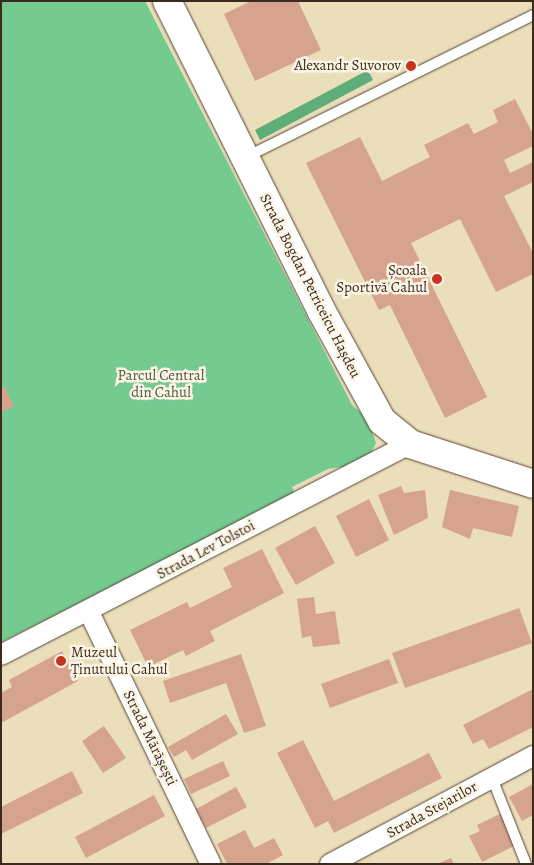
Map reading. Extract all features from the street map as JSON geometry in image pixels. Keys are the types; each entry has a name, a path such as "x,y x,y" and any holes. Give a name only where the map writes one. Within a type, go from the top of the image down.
{"main road":[{"name":"Strada Bogdan Petriceicu Hașdeu","path":"167,1 364,394 382,421 410,444 533,484"}],"street":[{"name":"Strada Lev Tolstoi","path":"1,654 89,612 410,444"},
{"name":"Strada Mărășești","path":"89,612 211,864"},
{"name":"Strada Stejarilor","path":"330,864 533,756"}],"lane":[{"path":"245,158 533,16"},
{"path":"492,778 526,864"}],"green space":[{"name":"Parcul Central din Cahul","path":"1,1 145,1 352,405 368,419 376,443 370,455 349,466 328,469 292,487 296,496 1,642"},
{"path":"368,70 373,80 260,140 255,130"}],"building":[{"path":"251,1 298,1 321,50 255,81 224,14"},
{"path":"515,99 533,134 533,146 504,160 510,173 533,162 533,182 504,196 533,253 533,274 496,292 460,219 411,243 487,397 445,418 390,305 379,310 306,163 360,137 382,181 430,157 424,145 468,123 474,134 498,122 493,110"},
{"path":"5,387 14,407 1,412 1,389"},
{"path":"401,486 404,493 425,490 428,518 394,535 378,495"},
{"path":"450,490 519,506 512,537 473,528 470,539 442,527"},
{"path":"369,499 389,540 356,557 336,516"},
{"path":"315,526 335,563 296,585 275,548"},
{"path":"262,549 284,593 210,631 215,641 186,656 183,650 148,667 130,630 187,602 190,608 232,587 223,568"},
{"path":"314,597 316,614 335,611 340,644 313,647 311,636 302,638 297,599"},
{"path":"519,608 532,643 405,688 392,653"},
{"path":"62,651 78,681 1,723 1,693 12,687 9,680"},
{"path":"241,654 266,726 244,733 226,683 170,703 163,681"},
{"path":"389,659 398,683 330,708 321,684"},
{"path":"533,689 533,727 489,749 483,739 473,744 463,725"},
{"path":"226,714 238,734 192,760 186,750 174,757 168,747"},
{"path":"104,726 126,758 103,773 82,741"},
{"path":"303,740 334,801 429,753 442,778 334,833 328,821 315,828 277,753"},
{"path":"223,761 230,776 191,794 184,779"},
{"path":"72,771 83,793 1,834 1,807"},
{"path":"533,784 533,815 522,821 509,797"},
{"path":"236,787 247,807 206,828 196,809"},
{"path":"154,795 165,816 86,858 75,837"},
{"path":"500,814 516,845 482,862 469,836 480,831 477,825"},
{"path":"245,830 254,848 274,838 283,855 266,864 227,864 217,844"},
{"path":"451,858 454,864 437,864"}],"place":[{"name":"Alexandr Suvorov","path":"411,66"},
{"name":"Școala Sportivă Cahul","path":"437,279"},
{"name":"Muzeul Ținutului Cahul","path":"61,661"}]}
